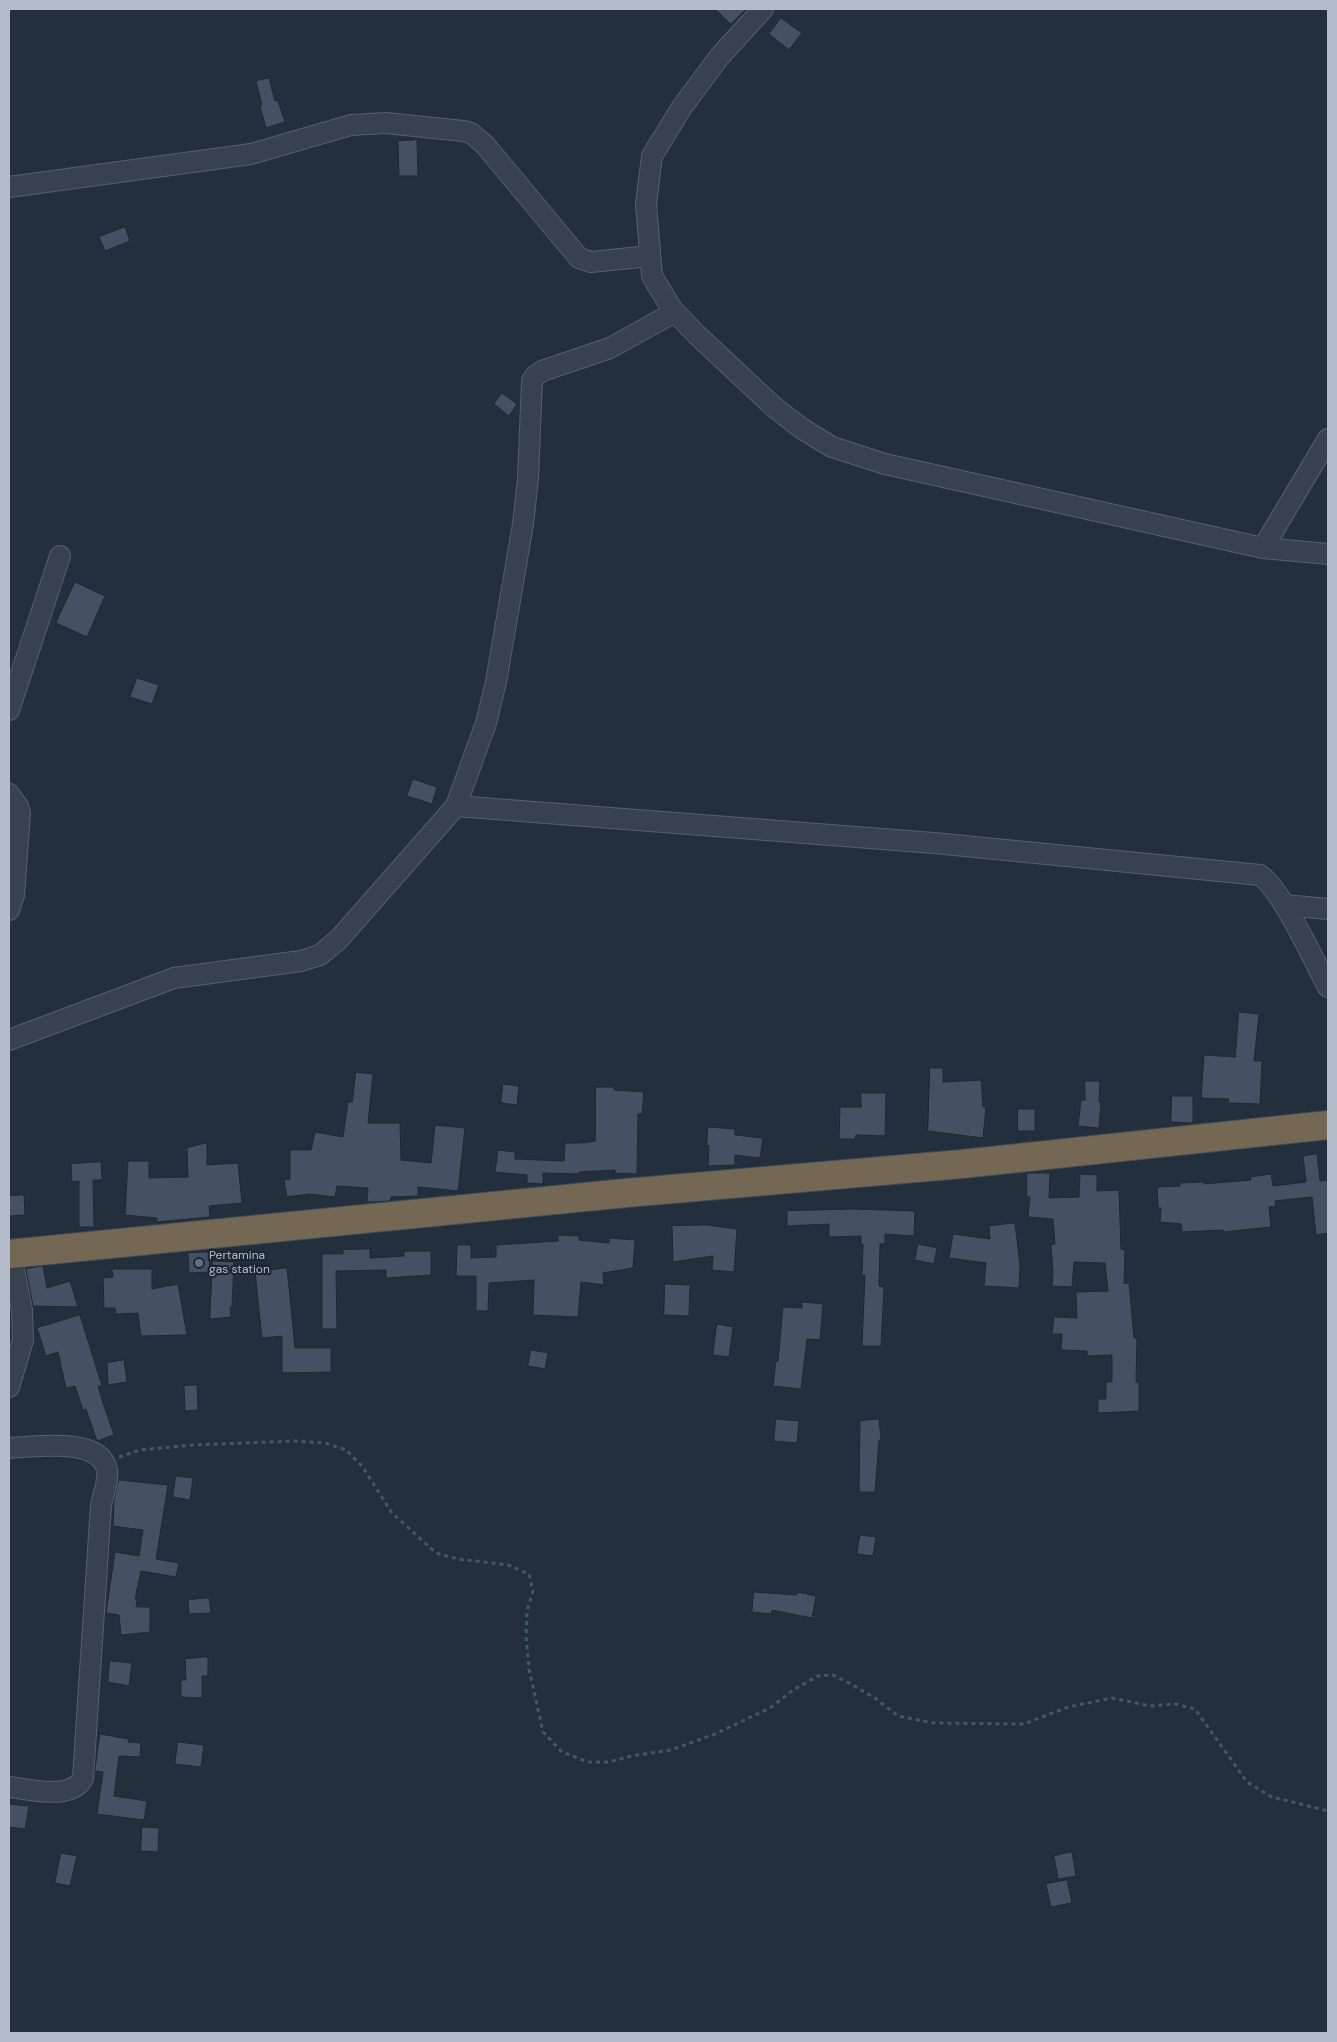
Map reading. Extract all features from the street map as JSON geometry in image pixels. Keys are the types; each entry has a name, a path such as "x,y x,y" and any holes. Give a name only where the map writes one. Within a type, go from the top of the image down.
{"highway":[{"path":"10,1254 626,1193 962,1164 1328,1125"}],"street":[{"path":"763,9 720,56 682,107 652,156 646,204 652,276 676,312 697,335 774,407 801,428 832,448 885,464 1263,548 1328,554"},
{"path":"9,187 251,154 351,125 386,123 463,131 471,134 485,145 579,258 591,262 650,256"},
{"path":"9,1040 174,978 301,961 320,955 339,939 456,806 486,723 496,682 525,507 532,381 542,371 610,348 676,312"},
{"path":"1263,548 1328,439"},
{"path":"9,710 60,556"},
{"path":"9,794 18,806 20,814 14,895 9,910"},
{"path":"456,806 934,843 1254,874 1265,878 1284,905 1328,987"},
{"path":"1284,905 1328,909"},
{"path":"9,1387 23,1340 22,1310 10,1254"},
{"path":"9,1448 78,1446 100,1457 107,1470 101,1504 83,1778 80,1785 69,1791 41,1791 9,1786"}],"path":[{"path":"107,1470 116,1458 140,1450 193,1445 294,1441 325,1442 346,1450 362,1466 392,1514 436,1553 458,1559 508,1565 529,1574 532,1591 527,1611 526,1636 529,1669 543,1732 562,1752 588,1762 608,1762 631,1756 671,1750 715,1734 770,1708 793,1690 818,1676 833,1675 875,1698 898,1716 933,1723 1024,1724 1068,1707 1112,1698 1150,1706 1175,1704 1195,1709 1247,1782 1272,1797 1328,1811"}],"building":[{"path":"715,9 746,9 731,24"},
{"path":"781,18 802,33 789,50 769,34"},
{"path":"269,78 275,101 278,101 285,122 266,128 256,81"},
{"path":"417,140 418,176 399,176 398,141"},
{"path":"125,227 130,241 105,251 99,237"},
{"path":"502,393 517,404 509,416 494,404"},
{"path":"75,582 105,596 87,637 56,623"},
{"path":"137,678 159,685 152,704 130,697"},
{"path":"413,779 437,787 432,804 407,796"},
{"path":"1239,1012 1259,1014 1254,1061 1262,1061 1260,1104 1228,1103 1229,1099 1201,1098 1204,1055 1235,1057"},
{"path":"930,1068 943,1068 943,1082 981,1080 983,1107 986,1107 983,1138 928,1131"},
{"path":"356,1072 373,1074 368,1123 400,1123 401,1160 431,1163 435,1125 465,1128 458,1191 418,1187 418,1196 391,1197 390,1201 367,1202 368,1188 337,1186 335,1197 309,1194 287,1197 284,1180 290,1179 290,1150 311,1150 315,1132 343,1137 348,1102 352,1102"},
{"path":"1085,1081 1100,1081 1099,1128 1078,1126 1081,1100 1085,1100"},
{"path":"503,1084 519,1086 517,1105 501,1103"},
{"path":"596,1087 614,1087 614,1090 644,1092 642,1114 638,1114 637,1174 615,1173 615,1170 579,1172 579,1174 543,1173 543,1184 527,1183 527,1175 495,1172 498,1150 515,1152 515,1159 564,1161 565,1143 595,1141"},
{"path":"861,1093 886,1093 885,1136 856,1135 855,1139 839,1139 840,1107 861,1107"},
{"path":"1172,1096 1193,1096 1193,1123 1171,1122"},
{"path":"1018,1109 1035,1109 1035,1131 1018,1131"},
{"path":"708,1127 735,1129 735,1135 763,1138 760,1158 735,1155 735,1165 708,1166"},
{"path":"207,1143 207,1165 238,1163 242,1203 209,1206 210,1217 157,1222 157,1218 125,1215 128,1161 149,1161 149,1178 188,1177 187,1148"},
{"path":"1317,1154 1320,1181 1328,1180 1328,1233 1316,1235 1312,1197 1275,1201 1276,1206 1269,1207 1271,1227 1223,1232 1223,1230 1182,1232 1181,1224 1160,1222 1161,1208 1158,1208 1157,1187 1180,1186 1180,1183 1204,1182 1204,1184 1251,1180 1250,1177 1271,1174 1273,1186 1306,1182 1303,1156"},
{"path":"101,1162 102,1180 93,1180 94,1227 79,1227 79,1181 72,1182 71,1164"},
{"path":"1027,1173 1050,1173 1049,1198 1079,1197 1080,1174 1097,1175 1097,1191 1119,1190 1121,1249 1125,1250 1124,1284 1129,1283 1134,1338 1137,1338 1136,1382 1139,1382 1139,1411 1098,1413 1098,1399 1106,1399 1106,1382 1112,1382 1112,1355 1087,1356 1087,1351 1061,1350 1062,1334 1052,1334 1054,1317 1077,1318 1076,1292 1108,1291 1105,1263 1074,1262 1072,1287 1052,1286 1051,1245 1055,1244 1053,1219 1028,1217 1030,1197 1027,1197"},
{"path":"24,1195 25,1215 9,1216 9,1196"},
{"path":"853,1209 915,1211 914,1236 885,1234 885,1244 880,1244 879,1286 884,1287 881,1346 862,1346 865,1275 862,1275 863,1244 861,1244 861,1236 829,1237 829,1224 787,1226 787,1211"},
{"path":"1015,1223 1020,1265 1019,1288 984,1286 986,1263 949,1258 953,1234 990,1239 989,1226"},
{"path":"707,1225 737,1229 734,1272 712,1270 713,1256 673,1262 672,1226"},
{"path":"558,1235 579,1236 579,1240 609,1243 609,1238 635,1240 633,1268 603,1273 604,1285 581,1282 578,1317 533,1315 534,1280 489,1283 488,1311 476,1311 476,1276 456,1276 457,1245 471,1245 471,1258 496,1257 496,1245 558,1241"},
{"path":"918,1244 937,1248 934,1264 915,1260"},
{"path":"370,1249 370,1258 404,1256 404,1251 431,1251 431,1275 386,1278 386,1270 336,1271 337,1329 322,1329 322,1254 343,1254 343,1250"},
{"path":"209,1252 210,1272 189,1273 188,1253"},
{"path":"213,1261 234,1262 232,1307 230,1307 231,1317 210,1319"},
{"path":"43,1266 47,1288 70,1281 78,1307 33,1306 26,1269"},
{"path":"287,1268 295,1348 331,1348 331,1372 282,1373 282,1336 262,1338 255,1272"},
{"path":"112,1269 152,1269 152,1289 178,1284 187,1335 141,1336 138,1313 116,1314 115,1308 104,1308 103,1278 113,1277"},
{"path":"665,1284 690,1285 689,1316 664,1315"},
{"path":"802,1302 823,1304 820,1340 807,1339 801,1389 773,1386 776,1361 778,1361 783,1307 802,1308"},
{"path":"80,1315 102,1386 98,1386 114,1435 97,1441 86,1409 83,1410 75,1386 66,1388 58,1352 46,1356 37,1328"},
{"path":"717,1324 733,1327 729,1357 713,1355"},
{"path":"531,1350 548,1353 545,1369 528,1366"},
{"path":"124,1360 127,1382 108,1385 107,1363"},
{"path":"197,1385 198,1410 185,1411 184,1386"},
{"path":"776,1419 799,1421 797,1443 774,1441"},
{"path":"879,1419 881,1440 879,1440 875,1492 859,1492 860,1421"},
{"path":"176,1476 193,1478 190,1500 173,1497"},
{"path":"119,1480 168,1485 156,1559 179,1563 176,1577 141,1571 135,1599 137,1600 136,1607 150,1607 150,1632 121,1635 119,1615 106,1613 115,1552 139,1556 143,1530 113,1526 114,1500"},
{"path":"860,1535 876,1537 873,1556 857,1554"},
{"path":"754,1592 797,1595 797,1592 816,1596 812,1618 772,1610 771,1614 752,1612"},
{"path":"209,1598 211,1613 189,1614 188,1600"},
{"path":"208,1657 208,1676 202,1676 202,1698 181,1697 181,1680 186,1680 185,1659"},
{"path":"110,1661 132,1663 129,1686 108,1682"},
{"path":"100,1734 129,1739 128,1742 141,1743 140,1757 119,1756 114,1796 147,1801 144,1820 97,1814 103,1772 95,1771"},
{"path":"178,1742 204,1745 201,1767 175,1764"},
{"path":"9,1804 29,1806 25,1829 9,1827"},
{"path":"142,1827 159,1828 158,1852 141,1851"},
{"path":"1072,1852 1076,1876 1058,1879 1054,1856"},
{"path":"61,1853 77,1856 70,1886 55,1883"},
{"path":"1067,1880 1072,1903 1051,1907 1046,1884"}],"place":[{"name":"Pertamina gas station","path":"199,1263"}]}
